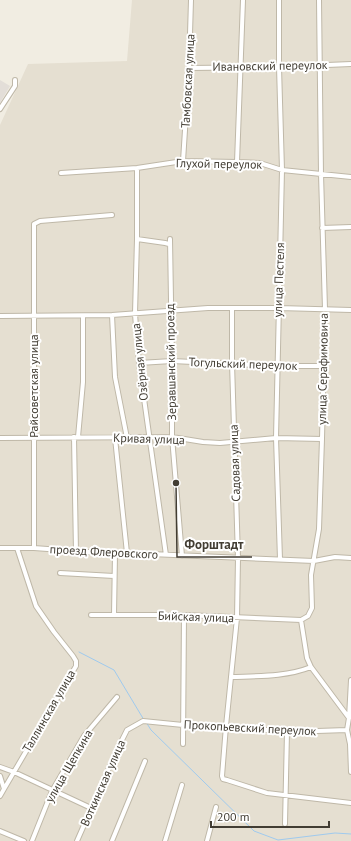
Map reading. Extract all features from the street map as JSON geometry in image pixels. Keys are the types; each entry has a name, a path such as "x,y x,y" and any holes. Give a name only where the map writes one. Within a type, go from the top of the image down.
{"street":[{"name":"Тамбовская улица","path":"184,161 189,68 190,0"},
{"path":"237,162 243,0"},
{"name":"улица Пестеля","path":"280,0 279,67 282,170 279,308 276,366 276,438 280,559"},
{"name":"улица Серафимовича","path":"301,620 308,616 312,608 311,575 318,529 322,439 325,309 322,228 319,0"},
{"name":"Ивановский переулок","path":"189,68 240,68 351,64"},
{"path":"0,109 15,86 15,80"},
{"name":"Глухой переулок","path":"62,172 137,168 184,161 260,163 282,170 351,176"},
{"name":"Озёрная улица","path":"137,168 135,314 139,362 166,555"},
{"name":"Райсоветская улица","path":"34,548 34,224 40,221 112,215"},
{"path":"322,228 351,227"},
{"path":"137,239 169,244"},
{"name":"Зеравшанский проезд","path":"170,239 172,437 182,556"},
{"path":"0,316 34,317 112,315 208,308 351,310"},
{"name":"Садовая улица","path":"232,308 232,363 238,558 237,618 222,776 223,779 267,793 286,796"},
{"path":"112,315 115,377 127,438"},
{"path":"76,552 76,437 83,382 83,316"},
{"name":"Тогульский переулок","path":"139,362 172,361 276,366 323,366"},
{"name":"Кривая улица","path":"0,438 172,437 220,443 276,438 322,439"},
{"path":"115,438 127,553"},
{"name":"проезд Флеровского","path":"0,548 34,548 115,554 127,553 314,561 335,558 351,558"},
{"name":"Таллинская улица","path":"0,796 76,666 76,661 73,656 36,606 17,548"},
{"path":"114,615 115,554"},
{"path":"60,573 114,576"},
{"name":"Бийская улица","path":"91,615 184,615 301,620"},
{"path":"183,744 184,615"},
{"path":"301,620 307,658 311,667 349,718"},
{"path":"231,677 292,673 311,667"},
{"path":"351,680 347,730 350,744 351,772"},
{"name":"улица Щепкина","path":"32,841 52,791 84,736 117,697"},
{"name":"Воткинская улица","path":"77,841 127,730 144,721 153,722"},
{"name":"Прокопьевский переулок","path":"153,722 183,725 226,726 287,732 347,730"},
{"path":"285,824 287,732"},
{"path":"112,841 145,761"},
{"path":"0,767 91,808"},
{"path":"0,776 4,789"},
{"path":"165,841 182,785"},
{"path":"286,796 351,803"},
{"path":"207,841 216,807"},
{"path":"0,831 24,841"}],"shaded area":[{"path":"132,0 351,0 351,841 0,841 0,125 28,64 127,61"},
{"path":"0,80 10,86 0,103"}],"waterway":[{"path":"79,652 114,670 144,720"},
{"path":"146,722 151,730 254,831 278,840 335,833 351,834"}],"place":[{"name":"Форштадт","path":"176,483"}]}
